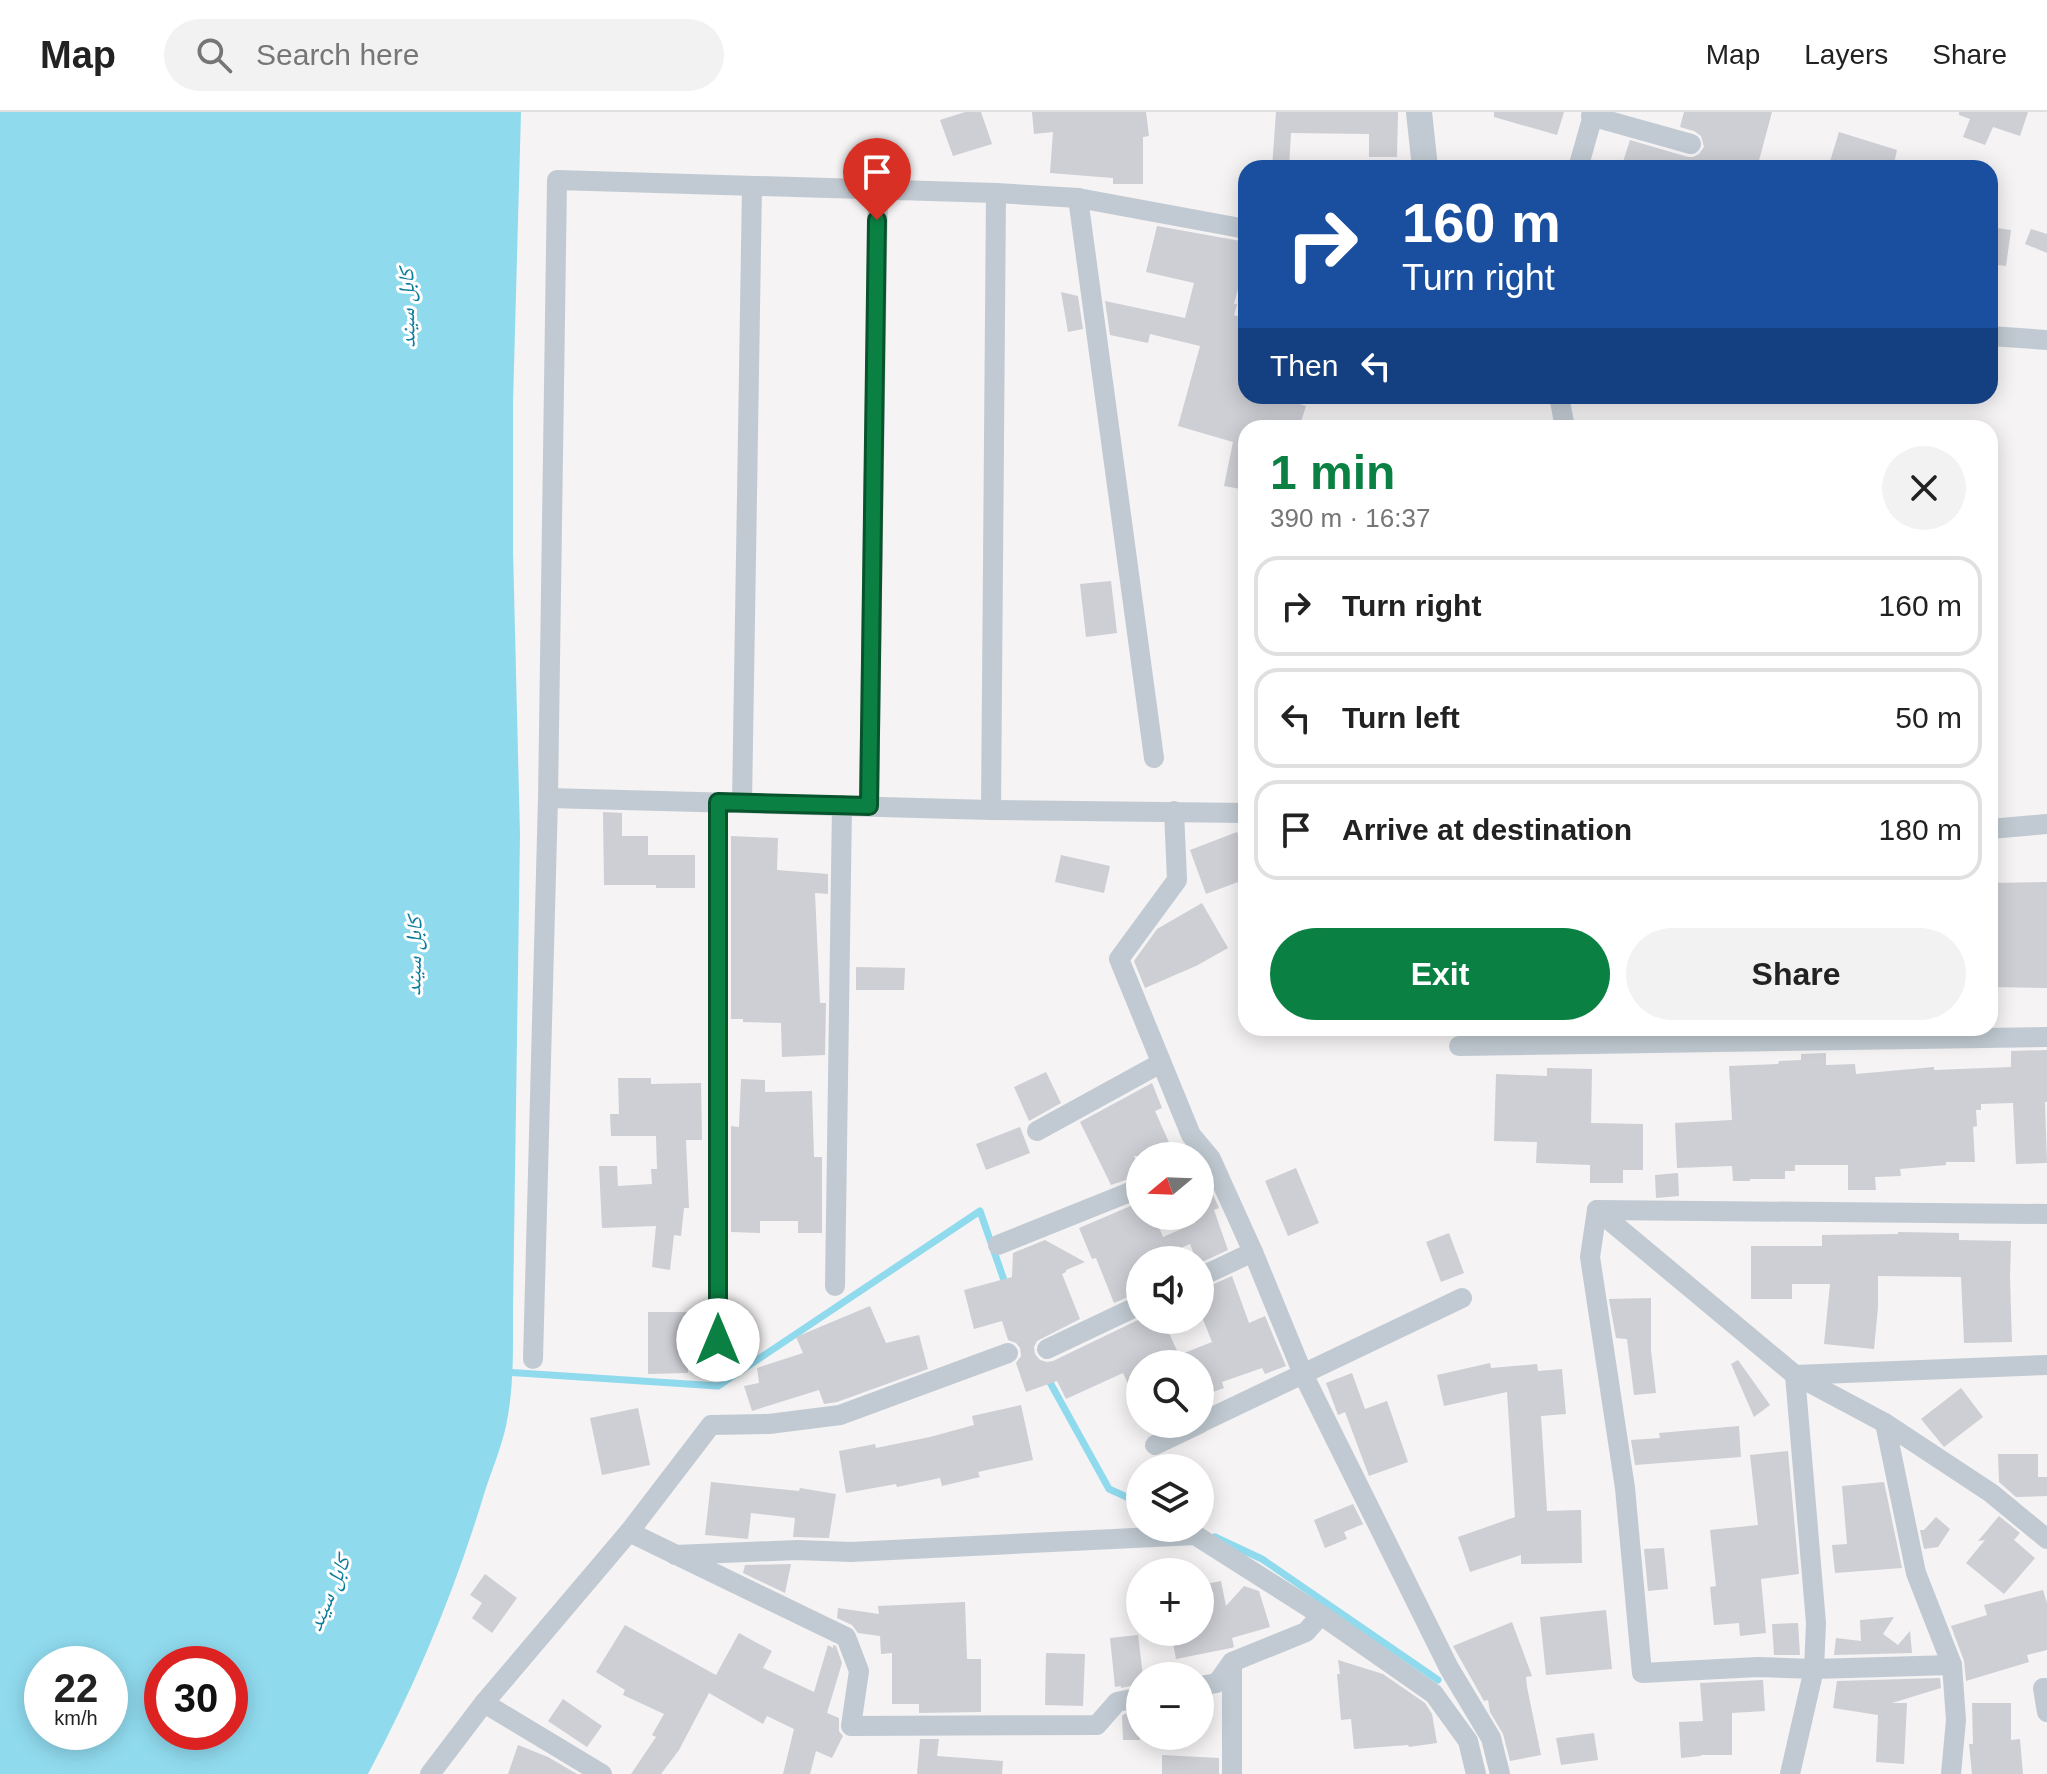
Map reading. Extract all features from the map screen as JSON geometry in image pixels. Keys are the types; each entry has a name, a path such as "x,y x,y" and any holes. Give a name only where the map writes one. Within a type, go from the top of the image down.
{"street":[{"path":"1419,112 1424,160"},
{"path":"1580,160 1593,114 1691,144"},
{"path":"533,1359 548,798 557,180 1078,198 1238,228"},
{"path":"742,803 752,186"},
{"path":"869,806 878,190"},
{"path":"991,810 996,193"},
{"path":"1078,198 1154,758"},
{"path":"1998,337 2047,340"},
{"path":"548,798 991,810 1238,813"},
{"path":"718,802 718,1372"},
{"path":"835,1286 842,805"},
{"path":"1174,811 1177,880 1119,959 1195,1142"},
{"path":"1998,828 2047,824"},
{"path":"1459,1046 2047,1037"},
{"path":"1037,1131 1161,1063"},
{"path":"1214,1178 1253,1252 1303,1374 1449,1668 1491,1738 1500,1774"},
{"path":"998,1245 1126,1194"},
{"path":"1597,1210 2047,1214"},
{"path":"1597,1210 1795,1375 1885,1423 1991,1493 2047,1539"},
{"path":"1597,1210 1590,1257 1625,1488 1642,1673 1758,1667 1814,1669 1952,1665"},
{"path":"1214,1270 1253,1252"},
{"path":"1214,1417 1462,1298"},
{"path":"1047,1349 1126,1312"},
{"path":"430,1774 484,1703 629,1532 711,1425 769,1424 840,1415 1008,1353"},
{"path":"1795,1375 2047,1365"},
{"path":"1790,1774 1814,1669 1816,1623 1795,1375"},
{"path":"1885,1423 1916,1573 1952,1665 1956,1720 1951,1774"},
{"path":"1155,1445 1170,1438"},
{"path":"629,1532 846,1637 859,1671 851,1726 1097,1725 1117,1702 1126,1700"},
{"path":"675,1555 797,1550 851,1552 1195,1535 1321,1615 1434,1694 1468,1741 1476,1774"},
{"path":"1214,1684 1232,1662 1306,1632 1321,1615"},
{"path":"1232,1662 1232,1774"},
{"path":"2047,1688 2043,1688 2047,1712"},
{"path":"484,1703 602,1774"}],"water":[{"name":"کابل سيند","path":"0,112 521,112 513,403 520,835 510,1397 502,1442 434,1635 368,1774 0,1774"}],"building":[{"path":"965,112 981,112 992,144 953,156 940,120"},
{"path":"1032,112 1146,112 1149,136 1143,137 1143,184 1113,184 1113,178 1050,173 1053,132 1034,134"},
{"path":"1276,112 1398,112 1397,157 1369,157 1369,134 1291,133 1289,160 1273,160"},
{"path":"1494,112 1564,112 1557,135 1494,117"},
{"path":"1684,112 1772,112 1759,160 1624,160 1630,140 1688,157 1699,154 1704,147 1701,136 1680,127"},
{"path":"1959,112 2028,112 2020,136 1993,127 1985,145 1963,137 1970,119 1959,115"},
{"path":"1839,132 1897,150 1895,160 1830,160"},
{"path":"1157,226 1238,241 1238,289 1234,315 1238,316 1238,404 1306,406 1302,420 1238,420 1238,489 1224,486 1233,442 1178,426 1200,346 1150,334 1148,343 1110,335 1105,301 1185,318 1194,283 1146,272"},
{"path":"1998,228 2011,230 2006,266 1998,265"},
{"path":"2031,229 2047,234 2047,253 2025,244"},
{"path":"1061,292 1078,296 1083,329 1068,332"},
{"path":"1111,581 1117,633 1086,637 1080,584"},
{"path":"603,812 622,813 622,836 648,836 648,855 695,855 695,888 604,885"},
{"path":"1237,832 1238,882 1206,894 1190,850"},
{"path":"731,836 778,838 777,870 828,874 828,894 815,893 820,1003 826,1003 825,1055 782,1057 781,1023 731,1019"},
{"path":"1061,855 1110,866 1104,893 1055,882"},
{"path":"2047,882 2047,988 1998,987 1998,883"},
{"path":"1202,903 1228,948 1145,988 1134,961 1157,929"},
{"path":"856,967 905,968 904,990 856,990"},
{"path":"2047,1050 2047,1163 2016,1164 2013,1103 1981,1104 1981,1110 1976,1110 1977,1126 1973,1127 1975,1162 1946,1162 1946,1165 1900,1169 1901,1176 1875,1177 1876,1190 1848,1190 1848,1165 1795,1165 1795,1171 1785,1171 1785,1179 1750,1181 1733,1181 1732,1166 1677,1168 1675,1123 1732,1120 1729,1066 1778,1064 1779,1061 1801,1060 1801,1054 1826,1053 1826,1065 1855,1064 1856,1074 1934,1067 1934,1070 2011,1067 2011,1051"},
{"path":"1547,1068 1592,1069 1591,1123 1643,1124 1643,1170 1623,1170 1623,1183 1590,1183 1590,1165 1536,1163 1537,1142 1494,1141 1496,1074 1547,1076"},
{"path":"1046,1072 1061,1103 1029,1121 1014,1087"},
{"path":"618,1078 651,1078 651,1084 701,1083 702,1140 686,1140 689,1208 684,1208 681,1236 674,1235 670,1270 652,1267 656,1226 602,1228 599,1166 617,1166 618,1186 652,1184 651,1169 657,1169 656,1136 611,1136 610,1114 619,1114"},
{"path":"741,1079 765,1080 765,1092 812,1091 814,1157 822,1157 822,1233 798,1233 798,1221 760,1221 760,1233 731,1232 731,1126 739,1127"},
{"path":"1152,1083 1162,1108 1155,1111 1169,1142 1126,1142 1126,1180 1111,1185 1080,1122"},
{"path":"1020,1127 1030,1153 986,1170 976,1144"},
{"path":"1296,1168 1319,1223 1288,1236 1265,1181"},
{"path":"1678,1173 1679,1196 1656,1198 1655,1175"},
{"path":"1126,1208 1126,1230 1160,1230 1163,1237 1179,1230 1214,1230 1214,1210 1228,1250 1214,1256 1214,1246 1126,1246 1126,1298 1114,1303 1096,1258 1092,1259 1079,1228"},
{"path":"1449,1233 1464,1273 1441,1282 1426,1242"},
{"path":"1959,1233 1959,1240 2011,1241 2012,1342 1964,1343 1961,1277 1878,1276 1874,1349 1824,1344 1830,1284 1792,1284 1792,1299 1751,1299 1751,1246 1822,1246 1822,1235"},
{"path":"1045,1240 1085,1262 1062,1274 1080,1319 1037,1341 1035,1354 1040,1360 1053,1361 1126,1326 1126,1334 1169,1334 1177,1350 1126,1350 1126,1379 1123,1373 1066,1399 1057,1381 1026,1392 1016,1363 1021,1356 1020,1348 1008,1340 1002,1321 974,1329 964,1290 1012,1277 1013,1253"},
{"path":"1232,1276 1249,1323 1265,1316 1286,1366 1265,1374 1262,1368 1222,1382 1224,1388 1214,1392 1214,1350 1192,1350 1212,1342 1209,1334 1214,1334 1214,1284"},
{"path":"1651,1298 1651,1350 1656,1393 1634,1395 1627,1339 1616,1338 1609,1299"},
{"path":"870,1306 886,1343 919,1335 928,1369 837,1402 824,1404 819,1390 752,1411 744,1386 759,1383 757,1368 803,1353 796,1337"},
{"path":"648,1312 688,1312 688,1373 648,1374"},
{"path":"1738,1360 1770,1405 1754,1417 1731,1364"},
{"path":"1490,1363 1491,1368 1537,1364 1538,1371 1562,1369 1566,1414 1541,1416 1547,1511 1581,1510 1582,1563 1521,1564 1521,1555 1470,1572 1458,1537 1515,1517 1507,1392 1444,1406 1437,1375"},
{"path":"1352,1373 1365,1409 1387,1401 1408,1462 1369,1476 1345,1412 1338,1415 1326,1383"},
{"path":"1961,1388 1983,1417 1944,1447 1921,1419"},
{"path":"1021,1405 1033,1460 978,1472 980,1477 942,1486 940,1478 846,1493 839,1451 875,1444 876,1448 930,1437 974,1425 972,1416"},
{"path":"638,1408 650,1465 602,1475 590,1418"},
{"path":"1739,1426 1741,1457 1635,1465 1631,1440 1660,1438 1659,1433"},
{"path":"1788,1451 1799,1574 1761,1579 1766,1633 1740,1636 1739,1623 1714,1625 1710,1587 1716,1586 1710,1530 1758,1525 1750,1455"},
{"path":"1998,1454 2038,1454 2038,1477 2047,1477 2047,1496 2016,1497 1999,1482"},
{"path":"711,1482 799,1491 800,1488 836,1494 829,1538 793,1537 795,1518 751,1513 748,1539 705,1535"},
{"path":"1884,1482 1902,1568 1835,1573 1832,1545 1847,1544 1842,1486"},
{"path":"1353,1504 1363,1524 1344,1532 1347,1539 1325,1548 1314,1520"},
{"path":"1999,1516 2020,1533 2014,1540 2035,1558 2004,1594 1966,1563 1985,1540 1978,1541"},
{"path":"1936,1517 1950,1529 1938,1547 1924,1549 1920,1530 1924,1530"},
{"path":"1664,1548 1668,1589 1648,1591 1644,1549"},
{"path":"791,1564 785,1593 743,1573 745,1565"},
{"path":"485,1574 517,1598 492,1633 472,1618 482,1603 470,1595"},
{"path":"1221,1581 1226,1606 1244,1586 1259,1591 1270,1627 1232,1638 1234,1647 1176,1659 1174,1646 1214,1646 1214,1582"},
{"path":"2043,1590 2047,1603 2047,1650 2027,1655 2029,1662 1966,1681 1964,1661 1951,1626 1987,1615 1984,1605"},
{"path":"965,1602 967,1659 981,1659 981,1712 919,1713 919,1704 892,1704 892,1653 881,1654 880,1636 858,1633 852,1625 837,1618 838,1608 879,1614 878,1606"},
{"path":"1606,1610 1612,1669 1546,1675 1540,1617"},
{"path":"1894,1617 1883,1634 1898,1645 1910,1631 1912,1653 1834,1655 1836,1638 1861,1641 1860,1620"},
{"path":"1512,1622 1532,1676 1526,1677 1527,1687 1541,1755 1510,1761 1503,1734 1490,1712 1488,1700 1484,1701 1453,1646"},
{"path":"1798,1623 1800,1655 1774,1655 1772,1624"},
{"path":"625,1625 716,1675 739,1633 772,1651 763,1668 814,1692 828,1645 836,1646 842,1663 827,1713 839,1718 839,1731 843,1736 832,1758 816,1751 810,1774 783,1774 794,1729 767,1716 763,1724 709,1693 679,1750 661,1774 631,1774 656,1737 652,1735 664,1714 623,1695 625,1690 596,1672"},
{"path":"1126,1636 1126,1646 1139,1646 1141,1662 1126,1662 1126,1687 1115,1687 1110,1638"},
{"path":"1046,1653 1085,1654 1083,1706 1045,1705"},
{"path":"1338,1660 1383,1674 1425,1703 1432,1714 1437,1743 1354,1749 1351,1719 1341,1720"},
{"path":"1940,1678 1941,1688 1892,1703 1907,1703 1904,1764 1876,1762 1878,1715 1833,1708 1837,1681"},
{"path":"1763,1680 1765,1711 1732,1713 1732,1755 1681,1758 1679,1722 1703,1721 1700,1683"},
{"path":"563,1699 602,1726 587,1747 548,1721"},
{"path":"1972,1703 2011,1703 2011,1740 2020,1739 2023,1774 1972,1774 1969,1744 1973,1744"},
{"path":"1126,1714 1126,1740 1123,1740"},
{"path":"1594,1733 1598,1760 1561,1765 1556,1738"},
{"path":"920,1739 939,1739 937,1756 1003,1761 1002,1774 917,1774"},
{"path":"518,1745 548,1757 577,1774 508,1774"},
{"path":"1162,1755 1219,1758 1219,1774 1162,1774"}],"waterway":[{"path":"505,1372 718,1386 980,1211 1006,1286"},
{"path":"1047,1377 1109,1489 1126,1497"},
{"path":"1215,1537 1262,1559 1438,1680"}],"route":[{"path":"718,1340 718,802 869,806 877,220"}]}
